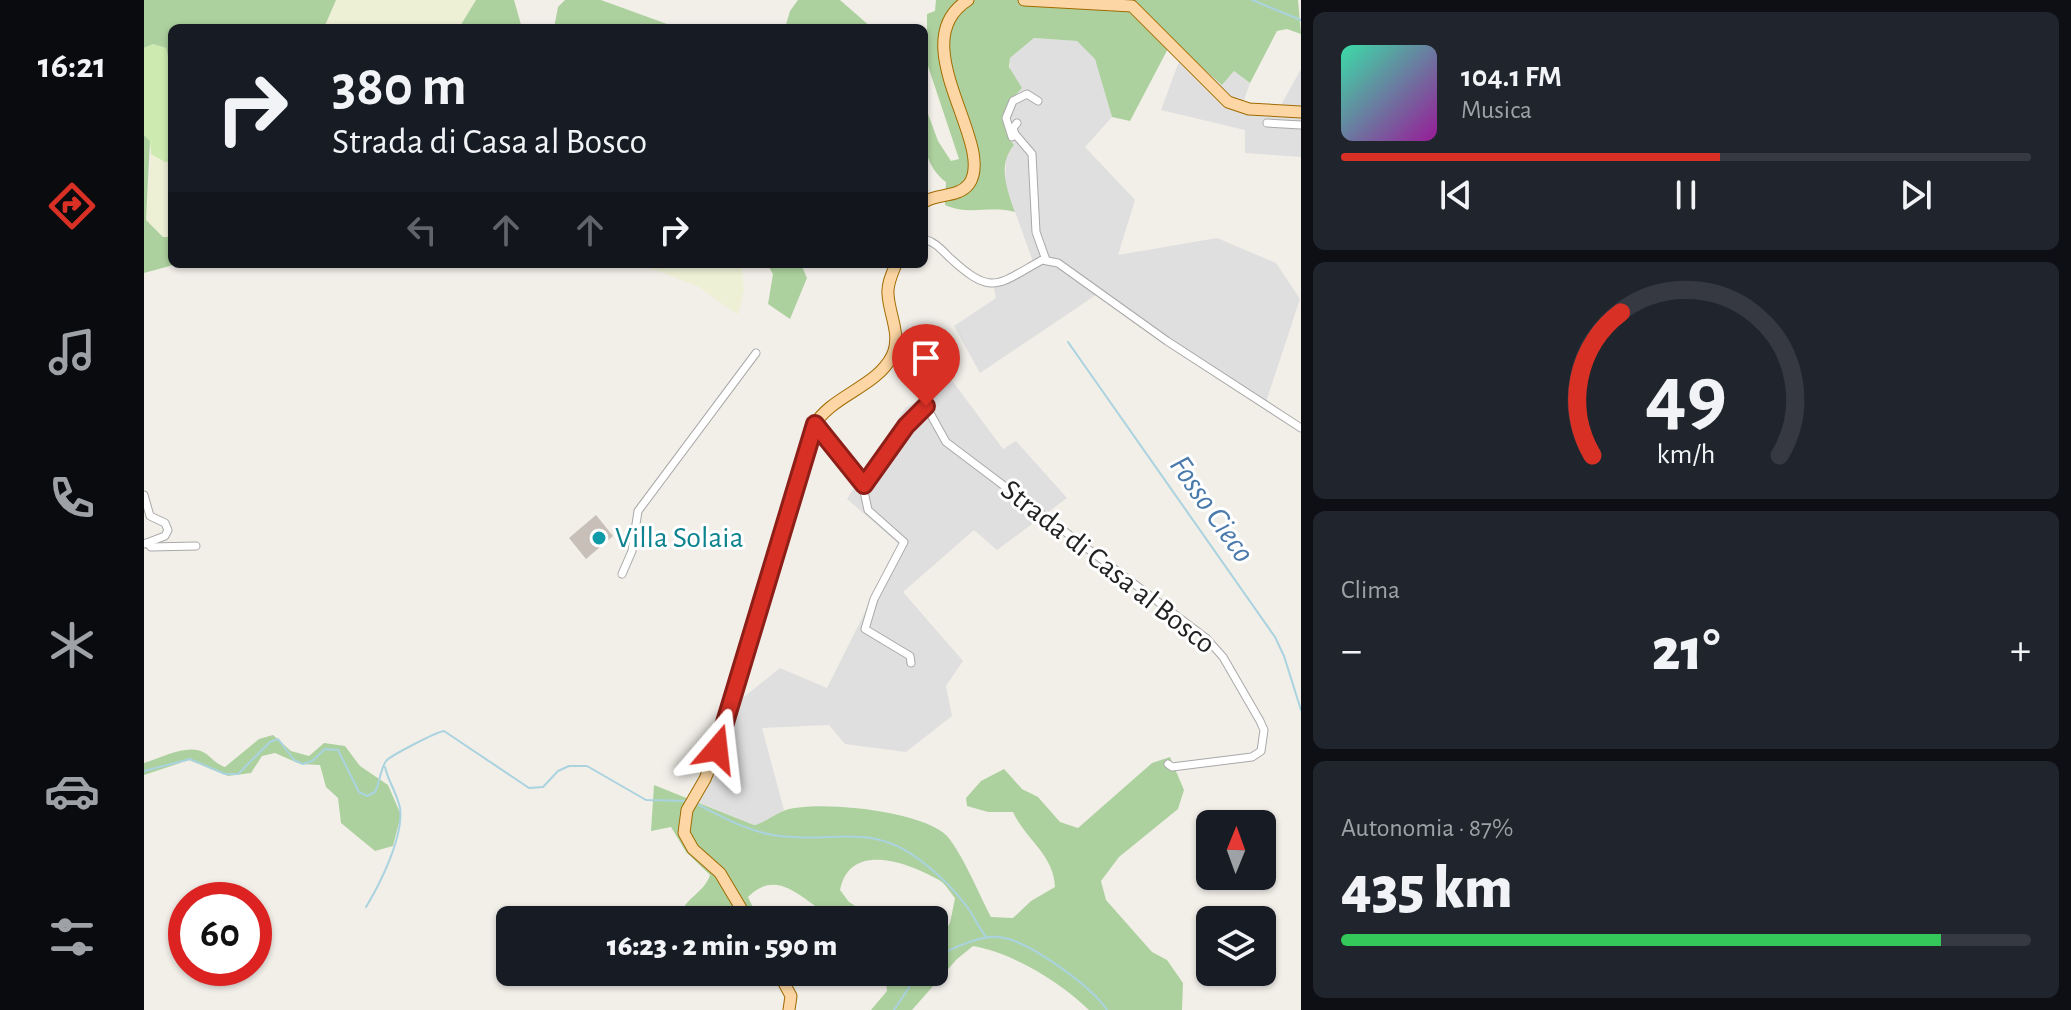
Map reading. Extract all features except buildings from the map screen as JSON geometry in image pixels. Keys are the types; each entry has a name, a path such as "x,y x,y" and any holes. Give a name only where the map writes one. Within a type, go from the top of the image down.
{"main road":[{"path":"928,201 960,191 973,175 972,155 943,46 951,15 968,0"},
{"path":"1024,0 1134,7 1228,102 1249,109 1301,112"},
{"path":"740,906 720,873 688,843 684,822 688,808 704,781 725,723 815,424 824,411 880,371 892,355 896,337 887,291 895,268"},
{"path":"786,986 792,998 789,1010"}],"street":[{"path":"1024,144 1009,131 1008,109 1020,95 1030,95 1038,101"},
{"path":"1017,123 1013,131 1032,154 1036,232 1046,260"},
{"path":"1267,123 1301,125"},
{"path":"928,240 975,278 991,284 1005,282 1046,260 1058,263 1167,341 1301,428"},
{"path":"622,574 632,551 638,511 756,353"},
{"name":"Strada di Casa al Bosco","path":"864,485 906,426 926,406 946,442 1211,643 1260,721 1264,730 1261,751 1252,757 1172,767 1168,764"},
{"path":"815,424 864,485 868,510 904,542 874,599 865,629 910,656 911,663"},
{"path":"144,495 150,516 168,526 165,536 145,544"},
{"path":"145,544 151,547 196,546"}],"shaded area":[{"path":"1034,38 1077,41 1095,58 1112,117 1085,147 1135,200 1118,255 1217,238 1276,263 1300,299 1264,408 1096,295 980,373 954,326 996,298 992,279 1033,262 1005,183 1006,155 1014,145 1004,129 1003,115 1010,100 1010,58"},
{"path":"1188,54 1222,85 1234,71 1250,83 1243,103 1255,105 1281,105 1301,69 1301,157 1245,153 1245,130 1161,110 1178,64"},
{"path":"951,379 1003,449 1016,441 1067,498 997,550 974,530 903,592 963,661 946,686 952,716 906,752 845,744 829,725 762,728 784,810 768,822 754,825 688,798 707,764 724,713 780,668 827,688 899,544 847,499 905,408"}],"green space":[{"path":"144,0 336,0 326,24 168,24 168,57 166,48 153,44 144,48"},
{"path":"336,0 476,0 461,24 326,24"},
{"path":"476,0 514,0 521,24 461,24"},
{"path":"565,0 601,0 667,24 555,24 558,7"},
{"path":"798,0 840,0 867,24 786,24"},
{"path":"936,0 1298,0 1301,34 1287,29 1277,31 1250,83 1234,71 1222,85 1172,41 1130,121 1112,117 1095,59 1077,41 1034,38 1010,58 1009,67 1022,88 1007,108 1004,122 1014,145 1005,169 1015,212 963,210 945,205 946,182 928,156 928,114 938,141 951,161 959,159 928,66 927,14 935,11"},
{"path":"153,44 166,48 168,57 168,162 151,154 150,141 144,135 144,48"},
{"path":"144,135 150,141 146,220 163,237 168,237 168,266 144,273"},
{"path":"151,154 168,162 168,237 164,237 146,220"},
{"path":"650,268 741,268 744,290 738,315 699,287"},
{"path":"769,268 803,268 807,278 790,319 768,304 773,274"},
{"path":"273,735 291,751 309,756 324,743 345,746 360,766 388,785 401,815 393,846 375,851 341,823 338,798 326,787 320,765 300,764 275,753 262,756 251,773 228,776 189,760 144,775 144,763 189,750 203,752 225,767 259,739"},
{"path":"1170,757 1184,790 1178,809 1119,857 1101,881 1106,900 1152,952 1167,960 1183,983 1182,1010 1089,1010 1035,970 1004,955 973,946 948,969 948,926 955,898 941,881 896,862 867,861 855,865 846,875 840,890 855,906 816,906 783,886 771,885 760,888 748,897 752,906 685,906 710,875 686,852 671,827 651,831 654,785 754,825 786,810 801,807 845,807 894,814 935,827 947,836 965,864 991,917 1013,918 1031,901 1055,887 1053,876 1045,857 1013,812 988,812 967,806 966,798 981,781 1004,769 1022,789 1038,797 1060,822 1078,828 1152,763"},
{"path":"886,986 933,986 912,1010 871,1010 887,991"}],"waterway":[{"path":"1252,0 1301,20"},
{"name":"Fosso Cieco","path":"1068,342 1275,637 1301,710"},
{"path":"144,771 190,759 225,774 238,774 270,742 278,739 294,760 303,764 312,761 325,749 338,750 359,792 367,796 375,792 386,761 444,731 529,788 543,787 558,771 569,766 587,766 646,800 689,801"},
{"path":"366,907 390,859 400,819 399,803 385,767"},
{"path":"695,803 762,833 794,837 866,837 901,848 952,888 987,938"},
{"path":"948,951 983,938 1011,940 1058,966 1107,1010"},
{"path":"894,1010 910,986"}],"place":[{"name":"Villa Solaia","path":"599,538"}],"route":[{"path":"717,749 815,424 864,485 906,426 926,406"}]}
